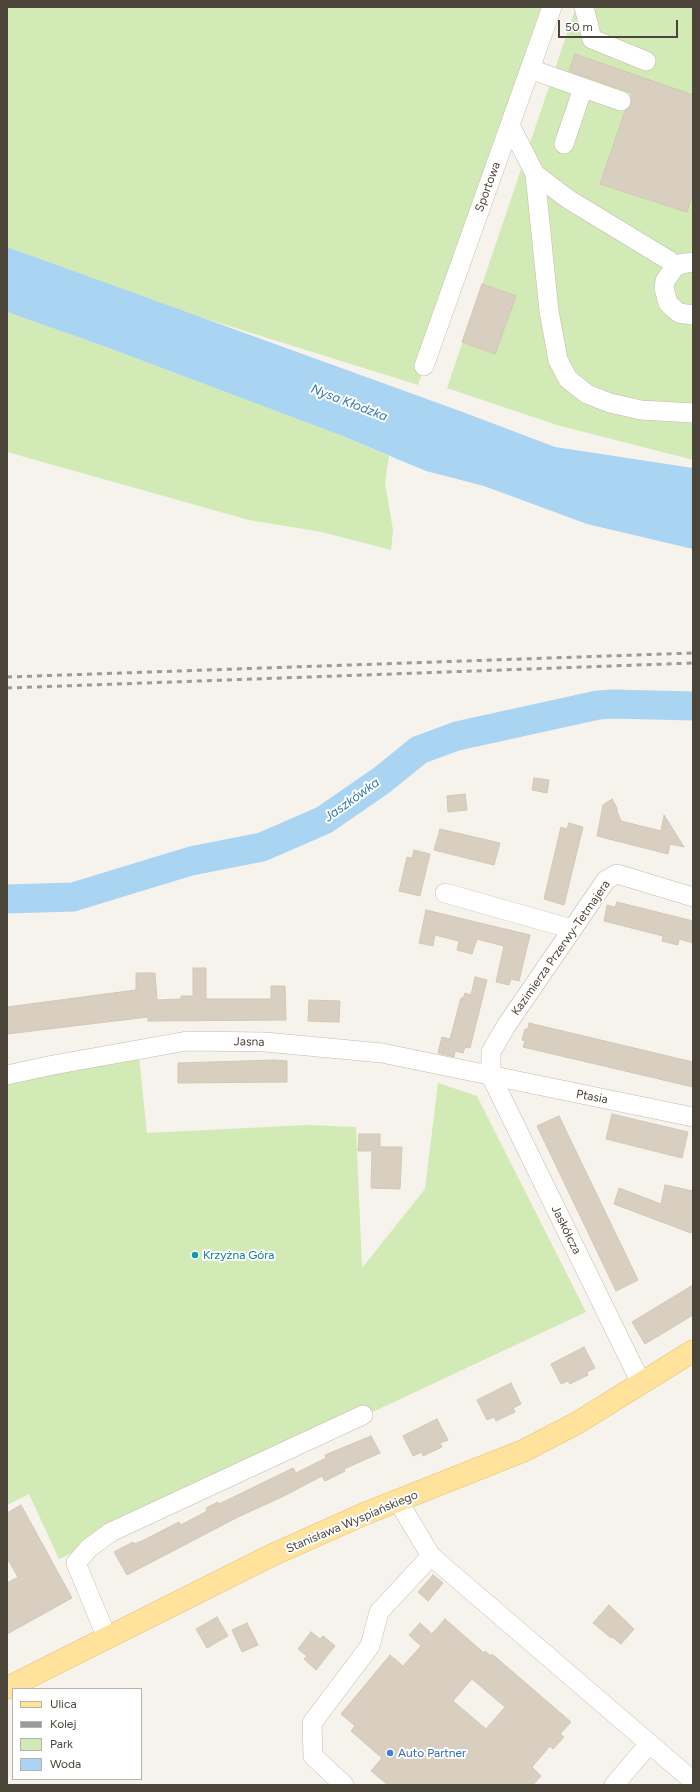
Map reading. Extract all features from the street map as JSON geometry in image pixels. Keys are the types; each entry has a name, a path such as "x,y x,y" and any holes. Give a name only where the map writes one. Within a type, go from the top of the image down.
{"main road":[{"name":"Stanisława Wyspiańskiego","path":"7,1688 270,1556 364,1514 523,1451 577,1422 693,1351"}],"street":[{"name":"Sportowa","path":"424,366 552,7"},
{"path":"584,7 592,39 646,61"},
{"path":"530,69 621,102"},
{"path":"564,144 583,88"},
{"path":"510,125 535,174 550,311 558,360 568,379 587,394 610,403 641,410 693,413"},
{"path":"535,174 568,199 670,261 674,268"},
{"path":"693,262 680,264 674,268 665,281 664,288 668,303 679,313 693,315"},
{"name":"Kazimierza Przerwy-Tetmajera","path":"491,1076 491,1052 506,1026 606,880 617,874 693,896"},
{"path":"445,893 572,929"},
{"name":"Jasna","path":"7,1075 53,1065 188,1041 265,1042 382,1054 491,1076"},
{"name":"Ptasia","path":"491,1076 693,1117"},
{"name":"Jaskółcza","path":"491,1076 641,1384"},
{"path":"107,1638 76,1563 89,1548 111,1532 363,1415"},
{"path":"398,1501 431,1556 693,1781"},
{"path":"344,1785 313,1756 312,1722 370,1646 379,1612 431,1556"},
{"path":"614,1785 649,1744"}],"green space":[{"path":"7,7 543,7 418,385 165,306 7,247"},
{"path":"576,7 693,7 693,460 557,425 447,388"},
{"path":"7,312 106,347 340,435 389,456 385,483 393,530 391,550 322,532 249,520 7,452"},
{"path":"139,1057 147,1133 308,1125 356,1127 362,1268 425,1189 438,1083 477,1096 586,1312 59,1559 29,1494 7,1505 7,1082"}],"water":[{"name":"Nysa Kłodzka","path":"7,247 460,411 555,447 693,468 693,549 587,524 484,486 426,471 340,435 106,347 7,312"}],"building":[{"path":"575,54 693,95 693,193 687,212 600,184 625,111 631,104 632,93 569,71"},
{"path":"482,284 516,296 495,354 462,342"},
{"path":"534,778 549,780 547,793 532,790"},
{"path":"465,794 467,810 448,812 447,796"},
{"path":"612,799 617,808 621,821 661,831 664,815 684,847 670,844 668,854 597,836 603,805"},
{"path":"569,823 583,827 564,905 544,899 561,827 567,829"},
{"path":"440,829 500,843 494,865 434,850"},
{"path":"414,850 430,854 420,896 399,891 407,857 412,858"},
{"path":"617,902 693,921 693,943 679,939 678,945 662,941 663,936 604,921 607,905 615,907"},
{"path":"426,910 530,935 519,981 511,979 509,985 496,982 504,946 477,939 472,954 457,950 459,941 435,935 433,946 419,943"},
{"path":"193,968 206,968 206,999 271,999 271,986 285,986 286,1020 148,1021 148,1017 7,1034 7,1007 136,990 136,973 155,973 157,1000 181,999 181,996 193,996"},
{"path":"475,977 487,980 470,1048 465,1047 463,1053 455,1051 454,1057 438,1053 442,1037 450,1039 461,998 463,998 465,993 471,995"},
{"path":"309,1000 340,1001 339,1022 308,1021"},
{"path":"529,1023 693,1062 693,1087 523,1047 525,1041 522,1040 525,1029 528,1029"},
{"path":"275,1060 287,1061 287,1082 178,1083 178,1063"},
{"path":"612,1114 688,1132 682,1158 606,1139"},
{"path":"559,1116 638,1280 616,1291 537,1126"},
{"path":"359,1134 380,1134 380,1147 402,1147 400,1189 371,1188 372,1151 358,1151"},
{"path":"665,1185 693,1191 693,1226 691,1233 614,1204 619,1188 661,1204"},
{"path":"693,1285 693,1315 645,1344 632,1322"},
{"path":"584,1347 595,1368 587,1372 588,1375 570,1384 568,1381 561,1384 551,1364"},
{"path":"511,1383 521,1404 513,1408 515,1412 496,1421 494,1417 487,1420 477,1400"},
{"path":"437,1419 448,1440 440,1443 442,1447 423,1456 422,1452 413,1456 403,1436"},
{"path":"371,1436 380,1453 344,1469 345,1471 325,1481 322,1476 284,1496 238,1517 127,1575 114,1552 133,1542 134,1544 142,1541 179,1522 181,1525 207,1511 206,1508 218,1502 219,1504 293,1468 296,1473 326,1458 325,1455"},
{"path":"21,1505 72,1598 7,1634 7,1583 18,1577 7,1558 7,1513"},
{"path":"433,1575 443,1583 428,1601 418,1592"},
{"path":"609,1605 634,1629 621,1644 593,1623"},
{"path":"217,1617 228,1636 207,1648 196,1629"},
{"path":"445,1619 484,1653 485,1651 491,1656 492,1654 571,1722 560,1734 564,1737 553,1749 550,1746 532,1767 541,1776 533,1785 388,1785 371,1771 382,1758 351,1731 355,1726 341,1714 390,1655 403,1666 421,1646 409,1635 420,1623 432,1634","holes":["472,1679 505,1707 486,1729 453,1701"]},
{"path":"247,1623 258,1645 242,1652 232,1630"},
{"path":"311,1632 320,1639 323,1636 335,1646 316,1670 304,1659 307,1656 298,1649"}],"waterway":[{"name":"Jaszkówka","path":"7,899 73,897 191,861 262,847 324,820 382,780 419,750 457,736 598,705 693,706"}],"railway":[{"path":"7,677 693,653"},
{"path":"7,688 693,663"}],"place":[{"name":"Krzyżna Góra","path":"195,1255"},
{"name":"Auto Partner","path":"390,1753"}]}
